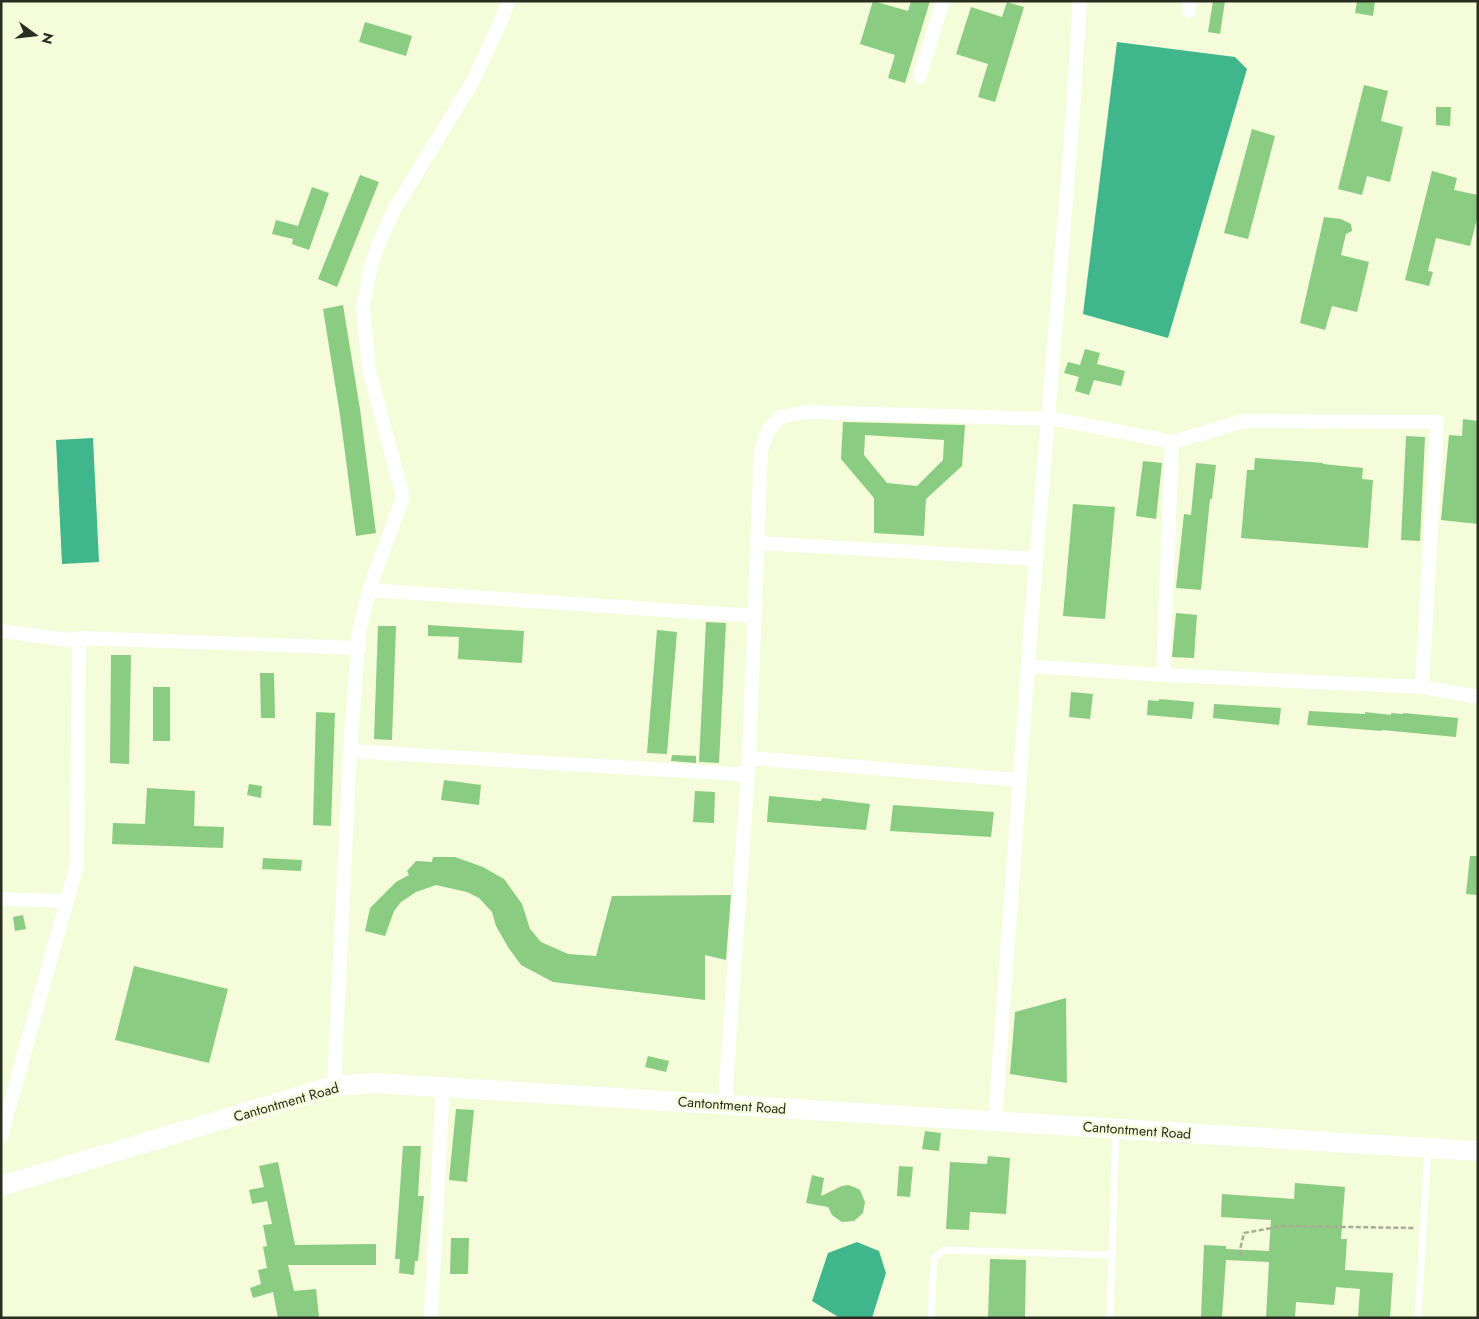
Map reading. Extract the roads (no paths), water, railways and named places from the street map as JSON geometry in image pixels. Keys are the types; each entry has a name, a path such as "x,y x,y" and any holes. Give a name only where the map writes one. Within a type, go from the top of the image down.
{"street":[{"path":"334,1086 350,751 359,633 369,590 403,497 369,369 362,307 378,243 394,210 473,81 504,17 508,1"},
{"path":"920,76 943,1"},
{"path":"996,1121 1036,559 1071,140 1080,1"},
{"path":"728,1104 726,1087 749,758 761,450 769,429 780,417 806,412 1055,419 1172,442 1244,421 1437,422 1422,687"},
{"path":"1163,675 1172,442"},
{"path":"757,543 1036,559"},
{"path":"369,590 754,616"},
{"path":"1,631 68,640 79,638 359,648"},
{"path":"1,1136 77,865 79,638"},
{"path":"1028,666 1163,675 1422,687 1478,697"},
{"path":"350,751 748,774"},
{"path":"749,758 1020,779"},
{"path":"1,899 67,901"},
{"name":"Cantontment Road","path":"1,1186 334,1086 374,1083 1478,1151"},
{"path":"431,1318 442,1087"}],"lane":[{"path":"1110,1318 1115,1138 1117,1129"},
{"path":"1418,1318 1428,1148"},
{"path":"931,1318 934,1258 944,1250 1112,1255"}]}
